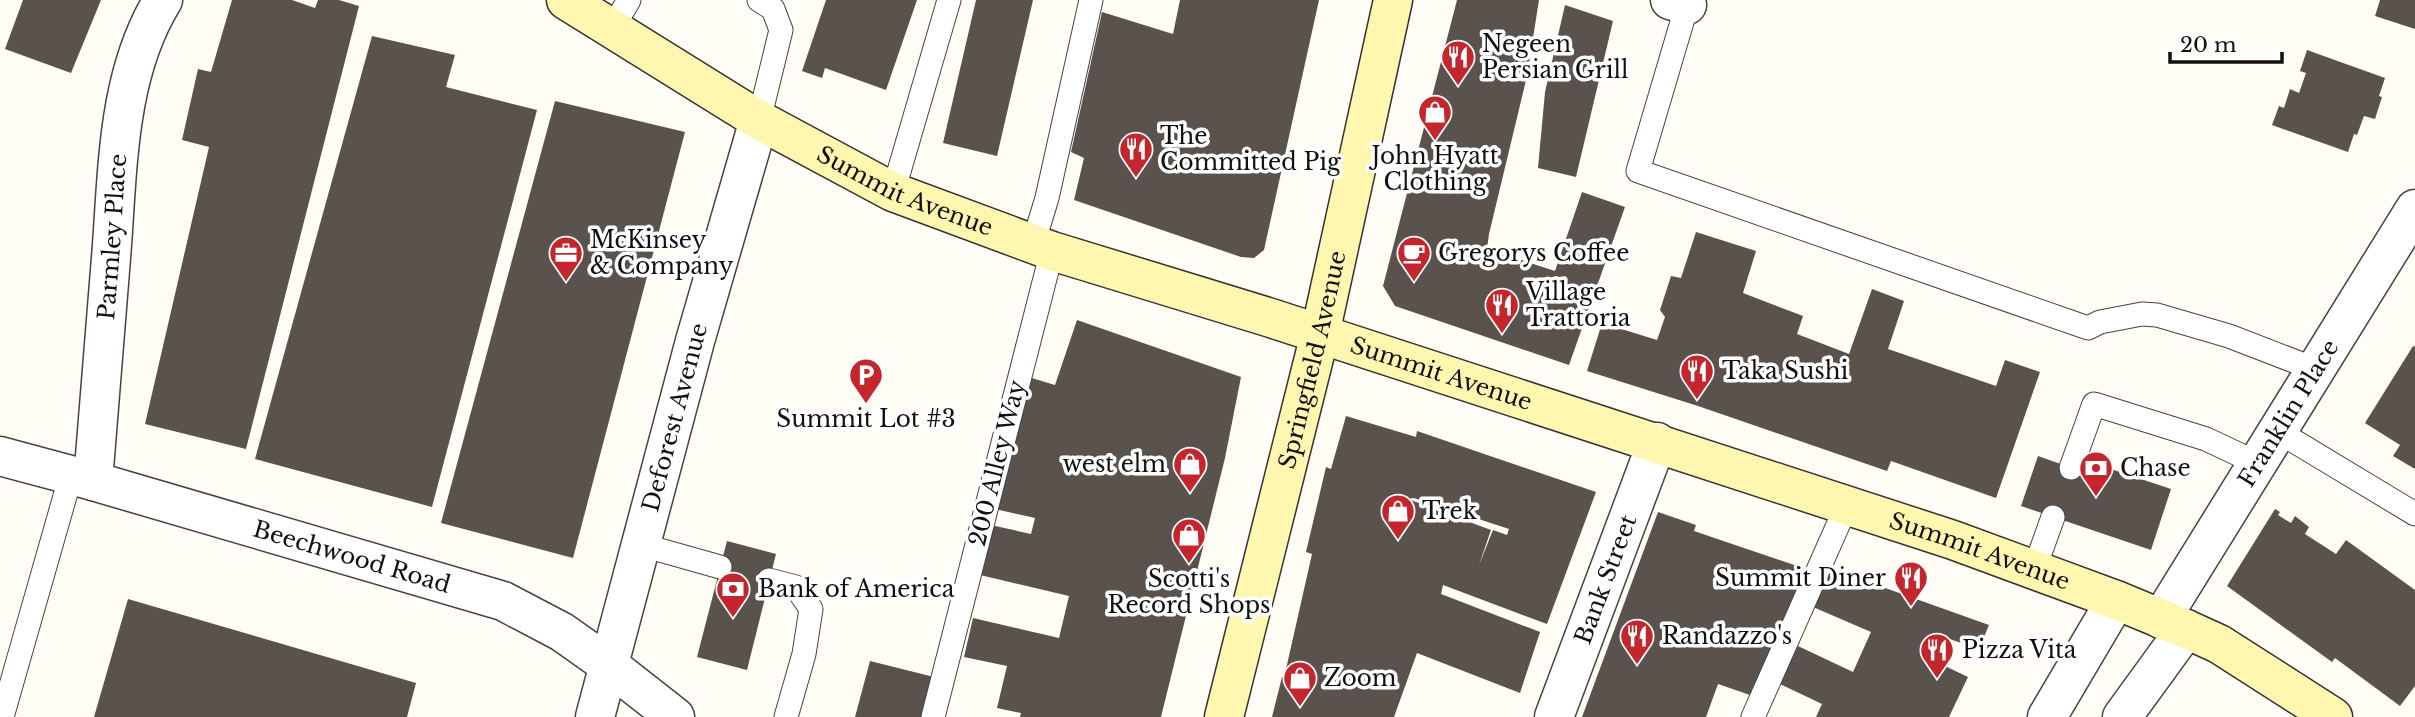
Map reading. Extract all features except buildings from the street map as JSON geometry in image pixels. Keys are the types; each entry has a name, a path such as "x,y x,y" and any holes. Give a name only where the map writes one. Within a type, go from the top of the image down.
{"street":[{"name":"Parmley Place","path":"82,478 130,78 151,19 163,0"},
{"name":"Springfield Avenue","path":"1224,717 1320,334 1393,0"},
{"name":"Summit Avenue","path":"570,1 620,15 759,120 894,192 1042,247 1657,442 1846,507 1953,540 2116,600 2218,644 2333,717"},
{"name":"Deforest Avenue","path":"595,717 695,341 759,120"},
{"name":"Franklin Place","path":"2122,717 2259,464 2415,209"},
{"name":"Bank Street","path":"1554,717 1657,442"},
{"name":"Beechwood Road","path":"0,456 503,601 550,624 610,666 675,717"},
{"path":"2047,717 2116,600"}],"lane":[{"path":"759,0 773,9 781,30 759,120"},
{"path":"894,192 949,0"},
{"name":"200 Alley Way","path":"933,717 1042,247 1047,198 1091,0"},
{"path":"1678,3 1638,171 2088,328 2100,322 2142,314 2157,315 2229,336 2317,370"},
{"path":"2071,468 2094,404 2206,439 2259,464"},
{"path":"2279,432 2415,514"},
{"path":"2,717 82,478"},
{"path":"1753,717 1846,507"},
{"path":"2034,570 2053,517"},
{"path":"642,545 720,567"},
{"path":"769,580 796,587 811,609 804,654 786,717"}],"place":[{"name":"Negeen Persian Grill","path":"1458,87"},
{"name":"John Hyatt Clothing","path":"1435,142"},
{"name":"The Committed Pig","path":"1136,179"},
{"name":"McKinsey & Company","path":"566,283"},
{"name":"Gregorys Coffee","path":"1414,283"},
{"name":"Village Trattoria","path":"1502,335"},
{"name":"Taka Sushi","path":"1697,401"},
{"name":"Summit Lot #3","path":"866,405"},
{"name":"west elm","path":"1190,494"},
{"name":"Chase","path":"2096,498"},
{"name":"Trek","path":"1398,541"},
{"name":"Scotti's Record Shops","path":"1189,565"},
{"name":"Summit Diner","path":"1911,608"},
{"name":"Bank of America","path":"733,619"},
{"name":"Randazzo's","path":"1637,666"},
{"name":"Pizza Vita","path":"1937,680"},
{"name":"Zoom","path":"1300,708"}]}
